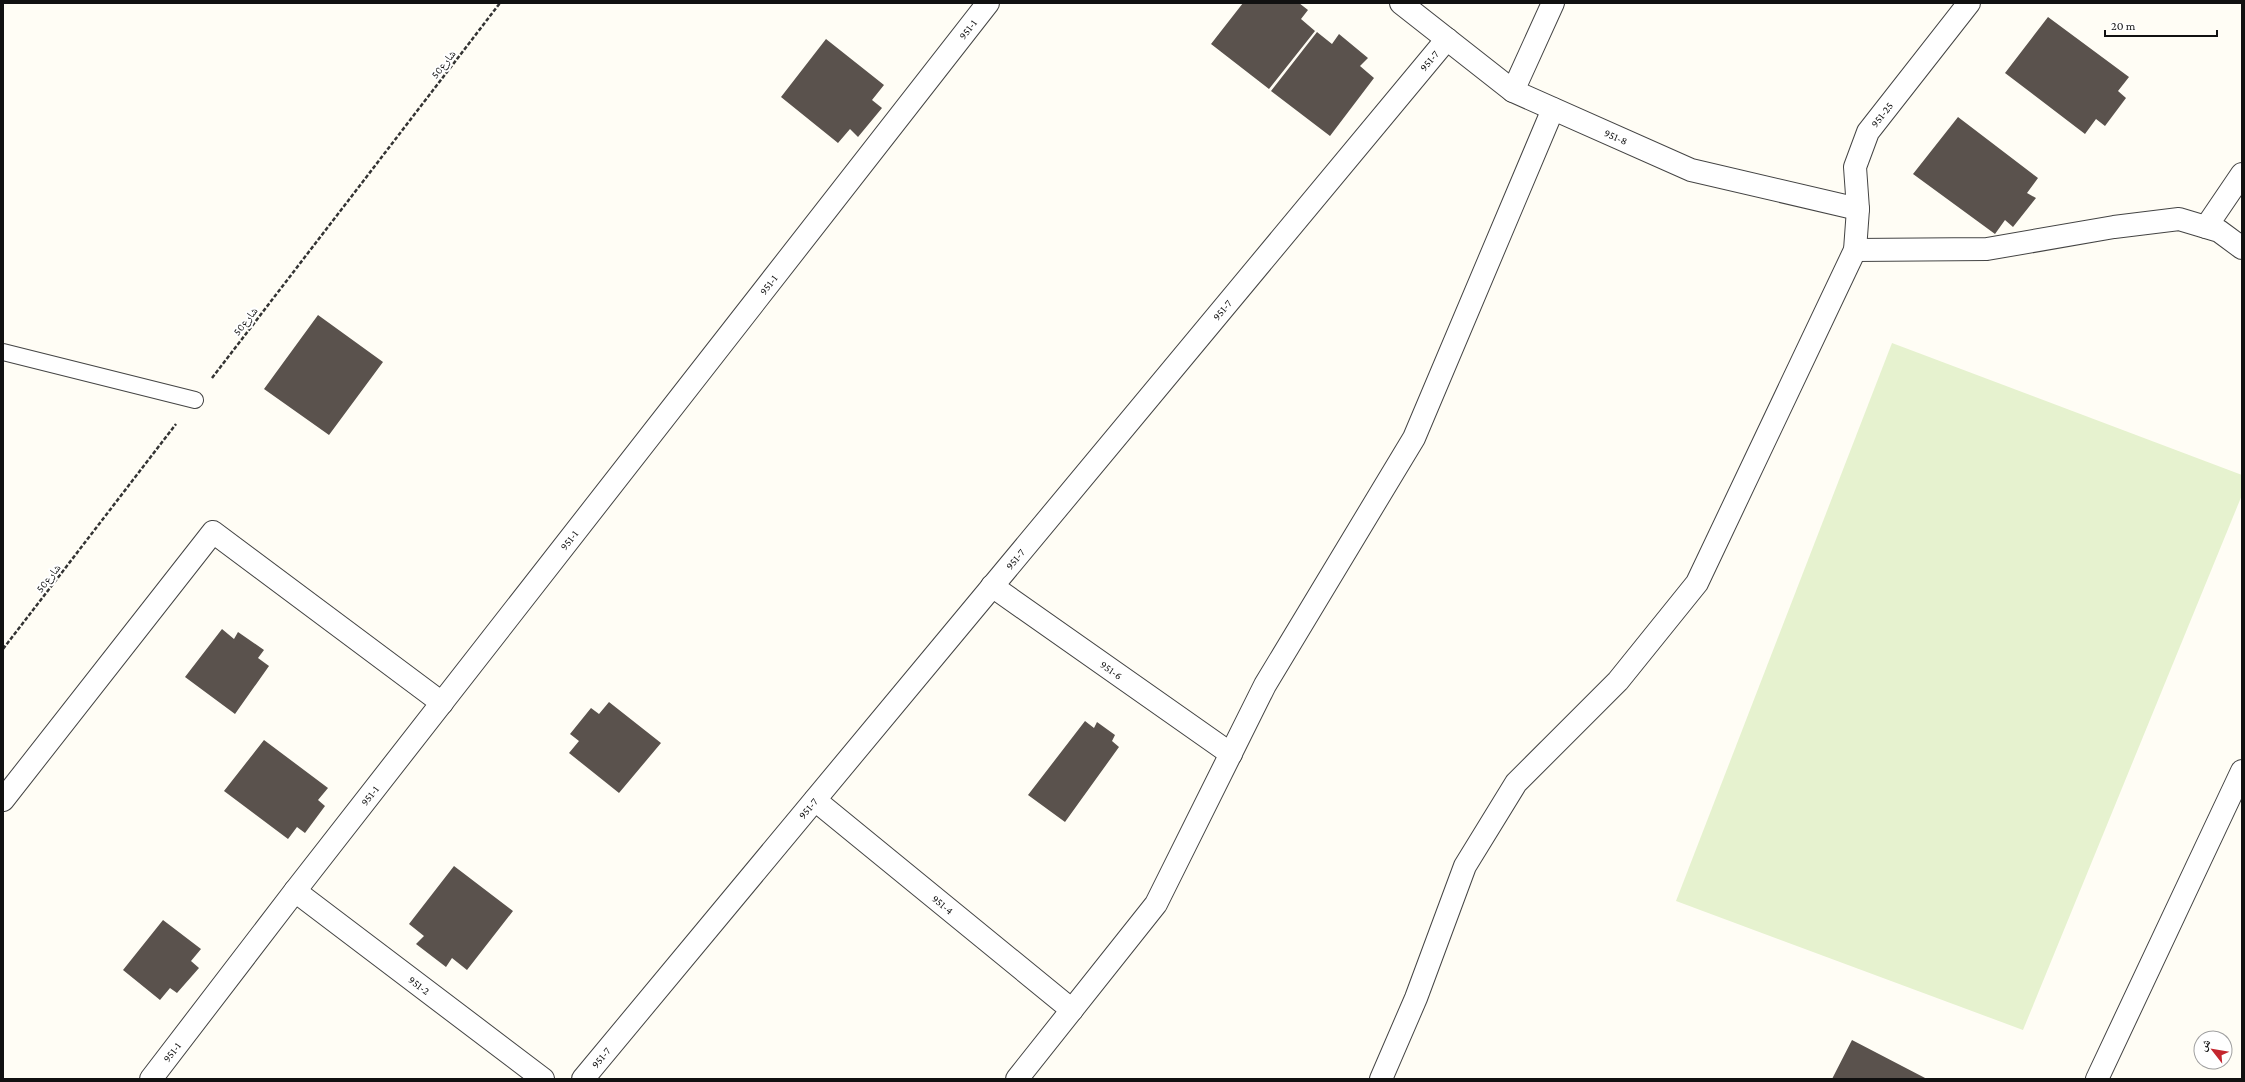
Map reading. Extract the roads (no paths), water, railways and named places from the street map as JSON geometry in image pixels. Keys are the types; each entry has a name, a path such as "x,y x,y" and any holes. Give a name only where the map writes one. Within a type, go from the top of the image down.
{"street":[{"name":"951-1","path":"151,1079 295,891 988,3"},
{"name":"951-8","path":"1401,3 1513,91 1691,170 1858,209"},
{"path":"1513,91 1553,3"},
{"name":"951-25","path":"1855,250 1858,209 1855,167 1868,132 1969,3"},
{"name":"951-7","path":"583,1079 1447,39"},
{"path":"1017,1079 1156,904 1265,685 1414,438 1553,109"},
{"path":"2206,227 2242,174"},
{"path":"1381,1079 1416,998 1465,866 1516,783 1618,681 1697,583 1855,250 1987,249 2114,227 2179,219 2219,231 2242,248"},
{"path":"3,800 213,532 442,703"},
{"name":"951-6","path":"992,586 1231,754"},
{"path":"2097,1079 2242,771"},
{"name":"951-4","path":"814,800 1072,1010"},
{"name":"951-2","path":"295,891 543,1079"}],"lane":[{"path":"3,352 195,400"}]}
